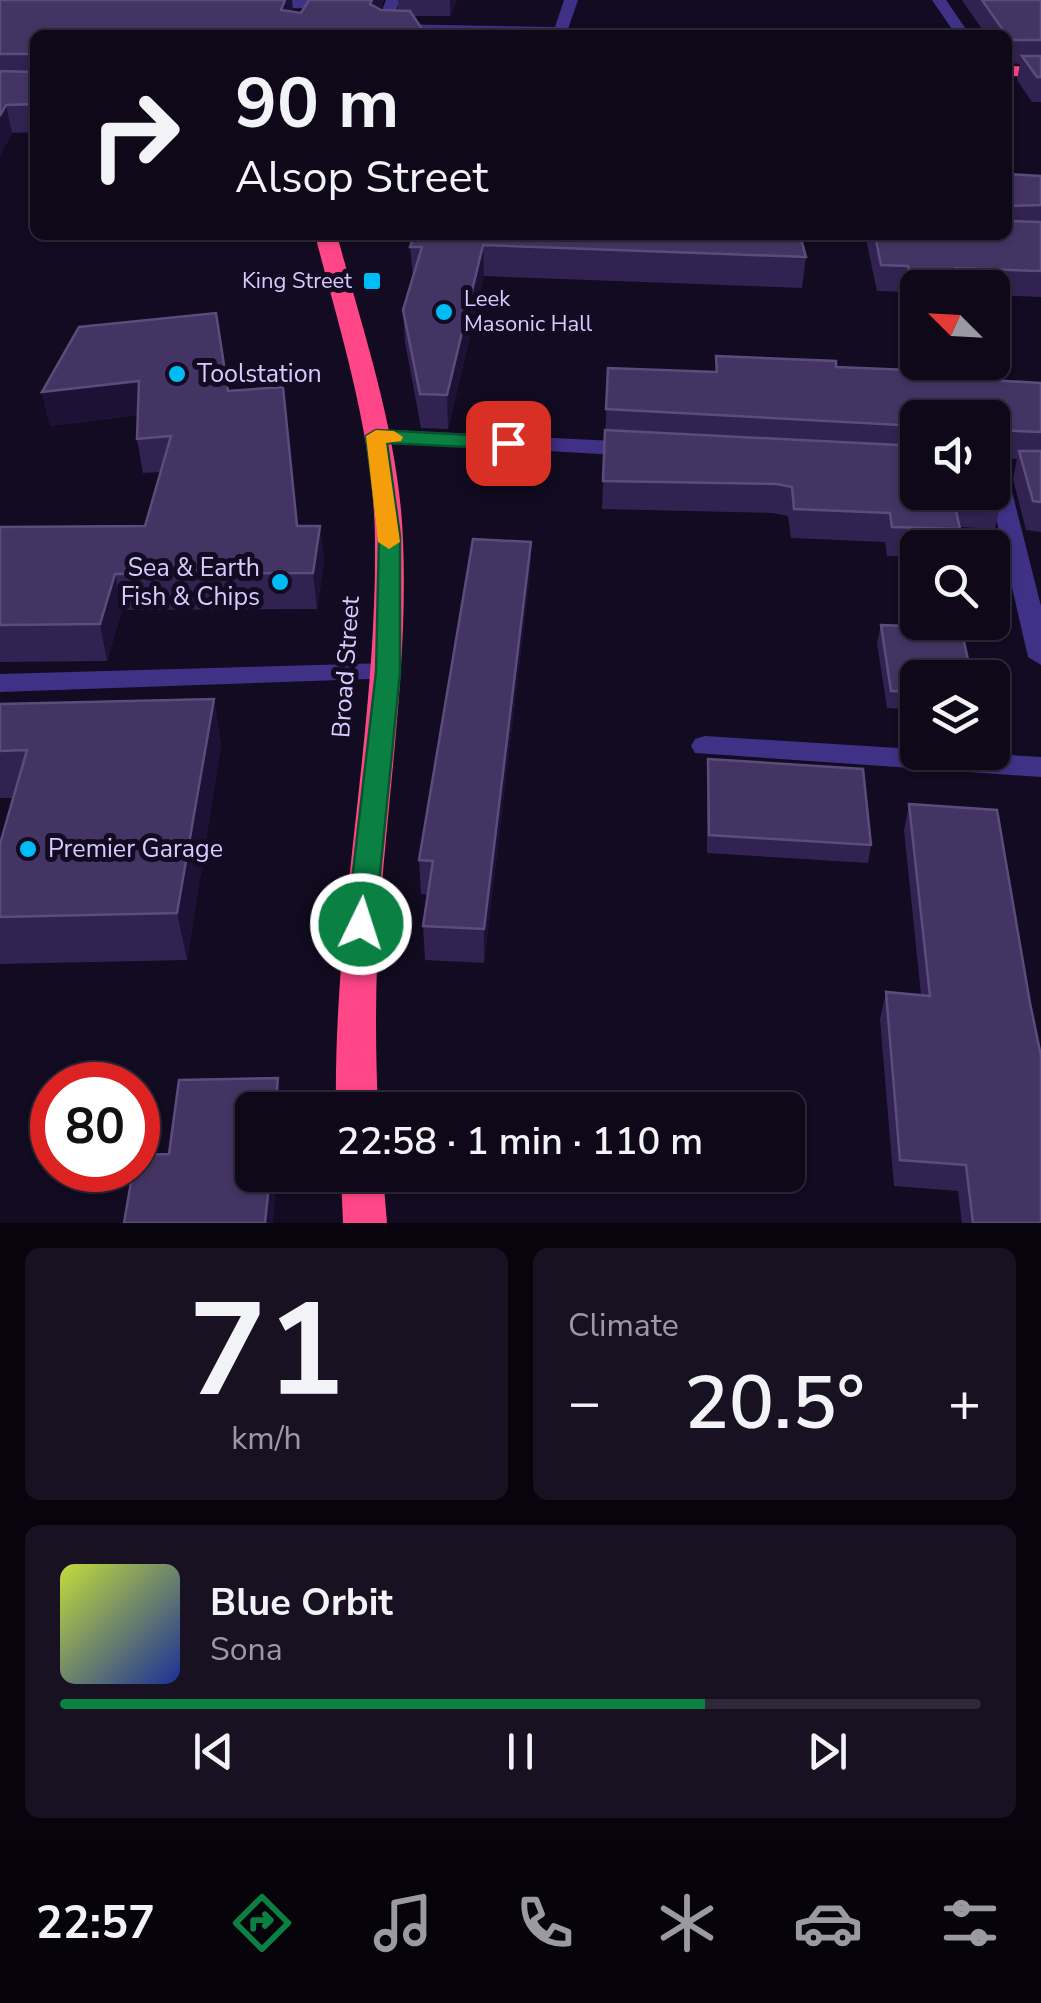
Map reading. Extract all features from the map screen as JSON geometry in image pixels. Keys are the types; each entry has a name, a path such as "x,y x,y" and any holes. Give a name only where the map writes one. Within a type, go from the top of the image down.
{"highway":[{"path":"1012,71 1041,72"},
{"name":"Broad Street","path":"327,240 376,436 389,536 388,672 363,888 356,1092"},
{"path":"363,1192 365,1223"}],"street":[{"path":"393,0 382,28 453,30"},
{"path":"561,30 572,0"},
{"path":"938,0 959,30"},
{"path":"288,2 310,7"},
{"path":"376,436 666,451"},
{"path":"1010,468 1026,469"},
{"path":"1004,510 1041,657"},
{"path":"0,683 388,672"},
{"path":"705,746 1041,768"}],"building":[{"path":"0,0 285,0 281,10 301,13 309,0 372,0 370,4 381,10 410,11 423,30 30,30 30,54 0,54"},
{"path":"982,0 1041,0 1041,40 1012,40 1012,30 1003,30"},
{"path":"1022,56 1041,56 1041,77 1037,77"},
{"path":"0,71 30,72 30,104 6,105 0,116"},
{"path":"1012,174 1041,176 1041,205 1012,206"},
{"path":"1012,221 1041,222 1041,271 909,270 908,266 881,265 876,240 1012,240"},
{"path":"412,240 801,240 806,257 483,245 447,395 420,394 403,310 422,247 410,247"},
{"path":"216,313 228,391 283,387 297,526 320,526 313,573 115,574 100,624 0,625 0,527 145,526 171,436 137,439 139,381 42,392 79,327"},
{"path":"716,356 836,361 836,367 900,370 900,380 1041,383 1041,432 1010,431 1010,400 900,400 900,425 606,409 608,368 717,372"},
{"path":"605,430 900,445 900,510 956,510 960,529 892,527 890,513 794,509 792,487 777,484 603,481"},
{"path":"1019,451 1041,451 1041,502 1033,501"},
{"path":"473,539 531,542 484,929 423,926 433,861 419,860"},
{"path":"881,625 900,626 900,640 964,640 968,660 900,660 900,691 891,691"},
{"path":"214,699 177,913 0,917 0,844 27,750 0,751 0,704"},
{"path":"708,759 863,769 871,845 709,835"},
{"path":"909,804 997,810 1041,1056 1041,1223 973,1223 966,1165 900,1160 886,992 930,996"},
{"path":"278,1078 277,1092 235,1092 235,1192 268,1192 265,1223 124,1223 129,1192 160,1192 160,1154 169,1154 179,1080"}],"slow traffic":[{"path":"389,542 376,436 394,437"}],"place":[{"name":"King Street","path":"372,281"},
{"name":"Leek Masonic Hall","path":"444,312"},
{"name":"Toolstation","path":"177,374"},
{"name":"Sea & Earth Fish & Chips","path":"280,582"},
{"name":"Premier Garage","path":"28,849"}],"route":[{"path":"361,924 388,672 389,536 376,436 508,443"}]}
